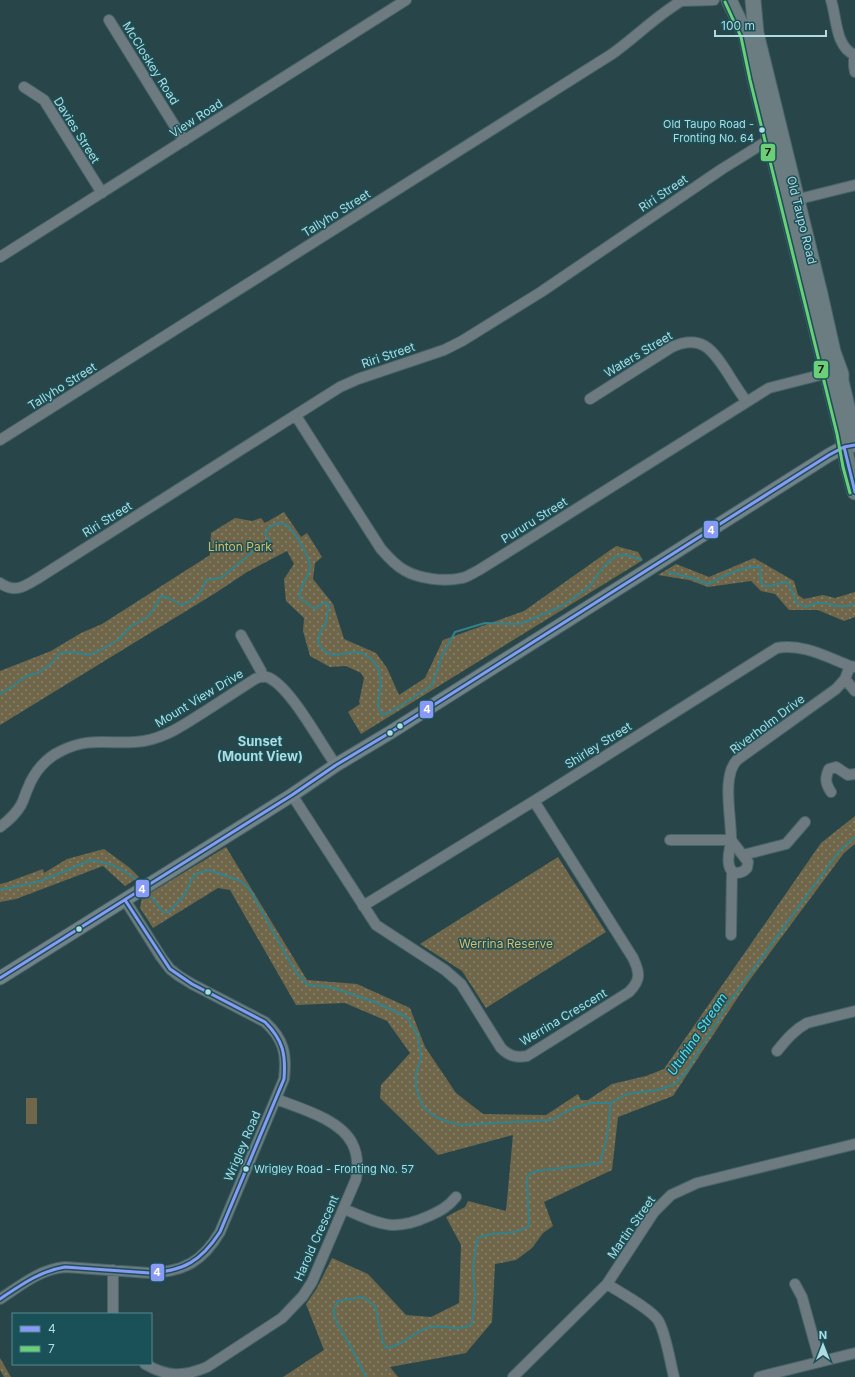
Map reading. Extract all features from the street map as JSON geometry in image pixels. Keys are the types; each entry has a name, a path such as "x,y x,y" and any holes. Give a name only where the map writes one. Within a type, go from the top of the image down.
{"highway":[{"path":"729,0 737,2 747,0"},
{"name":"Old Taupo Road","path":"729,0 735,13 741,21 746,35 754,79 775,136"},
{"name":"Old Taupo Road","path":"753,0 756,33 775,136 851,444 855,492"}],"main road":[{"path":"0,978 829,456 851,444"}],"street":[{"name":"View Road","path":"0,257 406,0"},
{"name":"Tallyho Street","path":"0,440 612,54 682,0 714,0"},
{"path":"831,0 841,42 848,52 855,55 855,72"},
{"name":"McCloskey Road","path":"109,20 184,141"},
{"name":"Davies Street","path":"24,87 44,100 102,193"},
{"name":"Riri Street","path":"0,583 10,588 20,588 27,585 340,387 444,350 462,342 535,296 722,168 775,136"},
{"path":"791,201 855,185"},
{"name":"Waters Street","path":"590,399 672,347 681,343 690,342 706,346 715,354 746,401"},
{"name":"Pururu Street","path":"296,416 381,549 392,562 404,571 422,577 445,580 462,578 479,570 746,401 769,388 833,372"},
{"path":"241,635 263,676"},
{"name":"Shirley Street","path":"363,906 534,801 777,648 792,646 801,648 852,666"},
{"name":"Riverholm Drive","path":"731,936 732,872 729,866 731,840 730,771 735,762 836,689 845,679 852,666"},
{"name":"Mount View Drive","path":"0,827 18,810 31,780 38,770 50,758 61,751 85,742 144,741 160,737 174,730 255,679 263,676 275,682 291,699 303,714 336,766"},
{"path":"845,679 855,691"},
{"path":"831,792 827,786 825,776 829,769 836,767 848,775 855,774"},
{"name":"Werrina Crescent","path":"292,795 363,906 380,928 454,977 461,984 501,1048 508,1054 518,1058 527,1056 534,1052 629,992 636,985 639,977 637,967 632,958 534,801"},
{"path":"742,855 786,844 805,822"},
{"path":"670,840 731,840 748,862 747,868 744,872 737,874 732,872"},
{"name":"Wrigley Road","path":"0,1299 38,1275 56,1267 163,1273 188,1265 201,1257 211,1247 220,1232 284,1079 286,1065 285,1054 282,1042 274,1029 265,1022 192,984 170,969 125,900"},
{"path":"777,1051 801,1026 807,1023 855,1011"},
{"name":"Harold Crescent","path":"146,1365 153,1371 166,1375 183,1376 193,1373 220,1360 276,1322 303,1296 312,1282 356,1179 358,1167 356,1154 352,1142 345,1132 334,1124 276,1099"},
{"name":"Martin Street","path":"513,1377 607,1284 654,1212 671,1194 696,1183 855,1144"},
{"path":"344,1209 379,1224 405,1225 444,1210 456,1197"},
{"path":"113,1270 113,1313"},
{"path":"607,1284 658,1320 663,1331 674,1377"},
{"path":"795,1284 802,1297 820,1362"},
{"path":"759,1377 855,1354"}],"green space":[{"name":"Linton Park","path":"284,512 301,537 307,533 322,557 315,563 313,579 333,604 344,639 376,653 387,668 399,695 425,678 443,640 524,611 616,546 638,552 643,560 361,734 348,712 360,704 359,702 364,678 361,673 346,666 330,667 310,656 303,631 304,618 286,601 284,579 294,564 287,551 247,572 217,592 0,725 0,671 51,651 81,633 102,624 210,555 211,533 235,518 252,521 261,518 265,523"},
{"path":"754,558 794,581 798,595 804,599 823,595 835,598 855,592 855,617 844,621 818,610 789,610 775,594 761,591 751,581 708,587 689,580 658,575 676,564 709,577"},
{"path":"855,816 855,844 844,853 746,985 673,1096 618,1117 612,1170 544,1202 553,1226 543,1233 532,1248 516,1260 495,1264 492,1322 466,1353 390,1367 398,1377 283,1377 324,1350 306,1304 317,1288 332,1258 368,1274 406,1315 431,1317 459,1303 461,1245 446,1217 465,1207 468,1201 506,1211 513,1135 438,1155 380,1098 381,1085 410,1053 387,1021 345,1003 296,1005 230,890 218,888 153,928 140,908 142,898 226,847 307,980 357,984 410,1008 425,1047 456,1093 483,1114 546,1115 578,1094 581,1100 588,1100 612,1084 646,1076 664,1069 821,843"},
{"path":"104,849 130,868 139,877 125,886 103,866 16,899 0,902 0,884 43,869 44,873 67,859"},
{"name":"Werrina Reserve","path":"558,857 606,932 486,1008 462,971 420,944"},
{"path":"26,1098 37,1098 37,1124 26,1124"},
{"path":"0,1358 11,1377 4,1377 0,1370"}],"waterway":[{"path":"0,694 26,676 38,673 52,663 60,653 73,652 88,655 99,651 119,639 130,627 150,615 161,596 169,598 181,605 191,601 200,593 206,580 221,578 256,549 263,550 268,548 270,541 265,534 269,528 276,524 282,523 290,529 295,535 309,561 310,566 308,574 302,585 300,598 315,609 325,602 329,605 326,623 320,632 318,643 325,652 335,655 354,652 362,653 370,658 378,667 381,682 378,705 382,715 391,712 432,685 442,656 455,632 485,623 520,624 562,606 589,587 605,565 616,556 627,555 641,560"},
{"path":"668,572 693,578 708,584 740,570 760,567 762,584 765,586 785,582 789,584 796,602 805,607 817,603 826,603 836,606 855,604"},
{"name":"Utuhina Stream","path":"366,1377 337,1323 333,1311 338,1301 363,1297 375,1306 383,1342 386,1348 397,1345 419,1331 431,1327 462,1328 472,1324 475,1296 473,1268 477,1239 489,1234 516,1232 529,1226 527,1178 531,1173 600,1163 607,1137 611,1103 627,1094 658,1090 675,1084 685,1073 728,1004 840,850 855,837"},
{"path":"0,890 41,881 91,860 113,865 136,879"},
{"path":"151,896 163,912 169,912 186,893 191,880 196,874 209,870 241,881 250,890 295,971 308,985 330,987 375,1002 407,1017 418,1036 421,1058 416,1074 416,1088 423,1107 437,1118 459,1125 552,1120 573,1108 592,1103 611,1103"}],"transit line":[{"name":"7","path":"725,2 741,37 750,80 837,434 843,467 850,493"},
{"name":"4","path":"0,978 829,455 844,447 855,445"},
{"name":"4","path":"844,447 855,492"},
{"name":"4","path":"0,1299 39,1275 65,1267 150,1273 173,1270 191,1263 206,1250 220,1232 284,1079 284,1055 282,1048 276,1035 265,1022 192,984 170,969 125,900"}],"place":[{"name":"Old Taupo Road - Fronting No. 64","path":"762,130"},
{"name":"Wrigley Road - Fronting No. 57","path":"246,1169"}],"district":[{"name":"Sunset (Mount View)","path":"260,748"}]}
